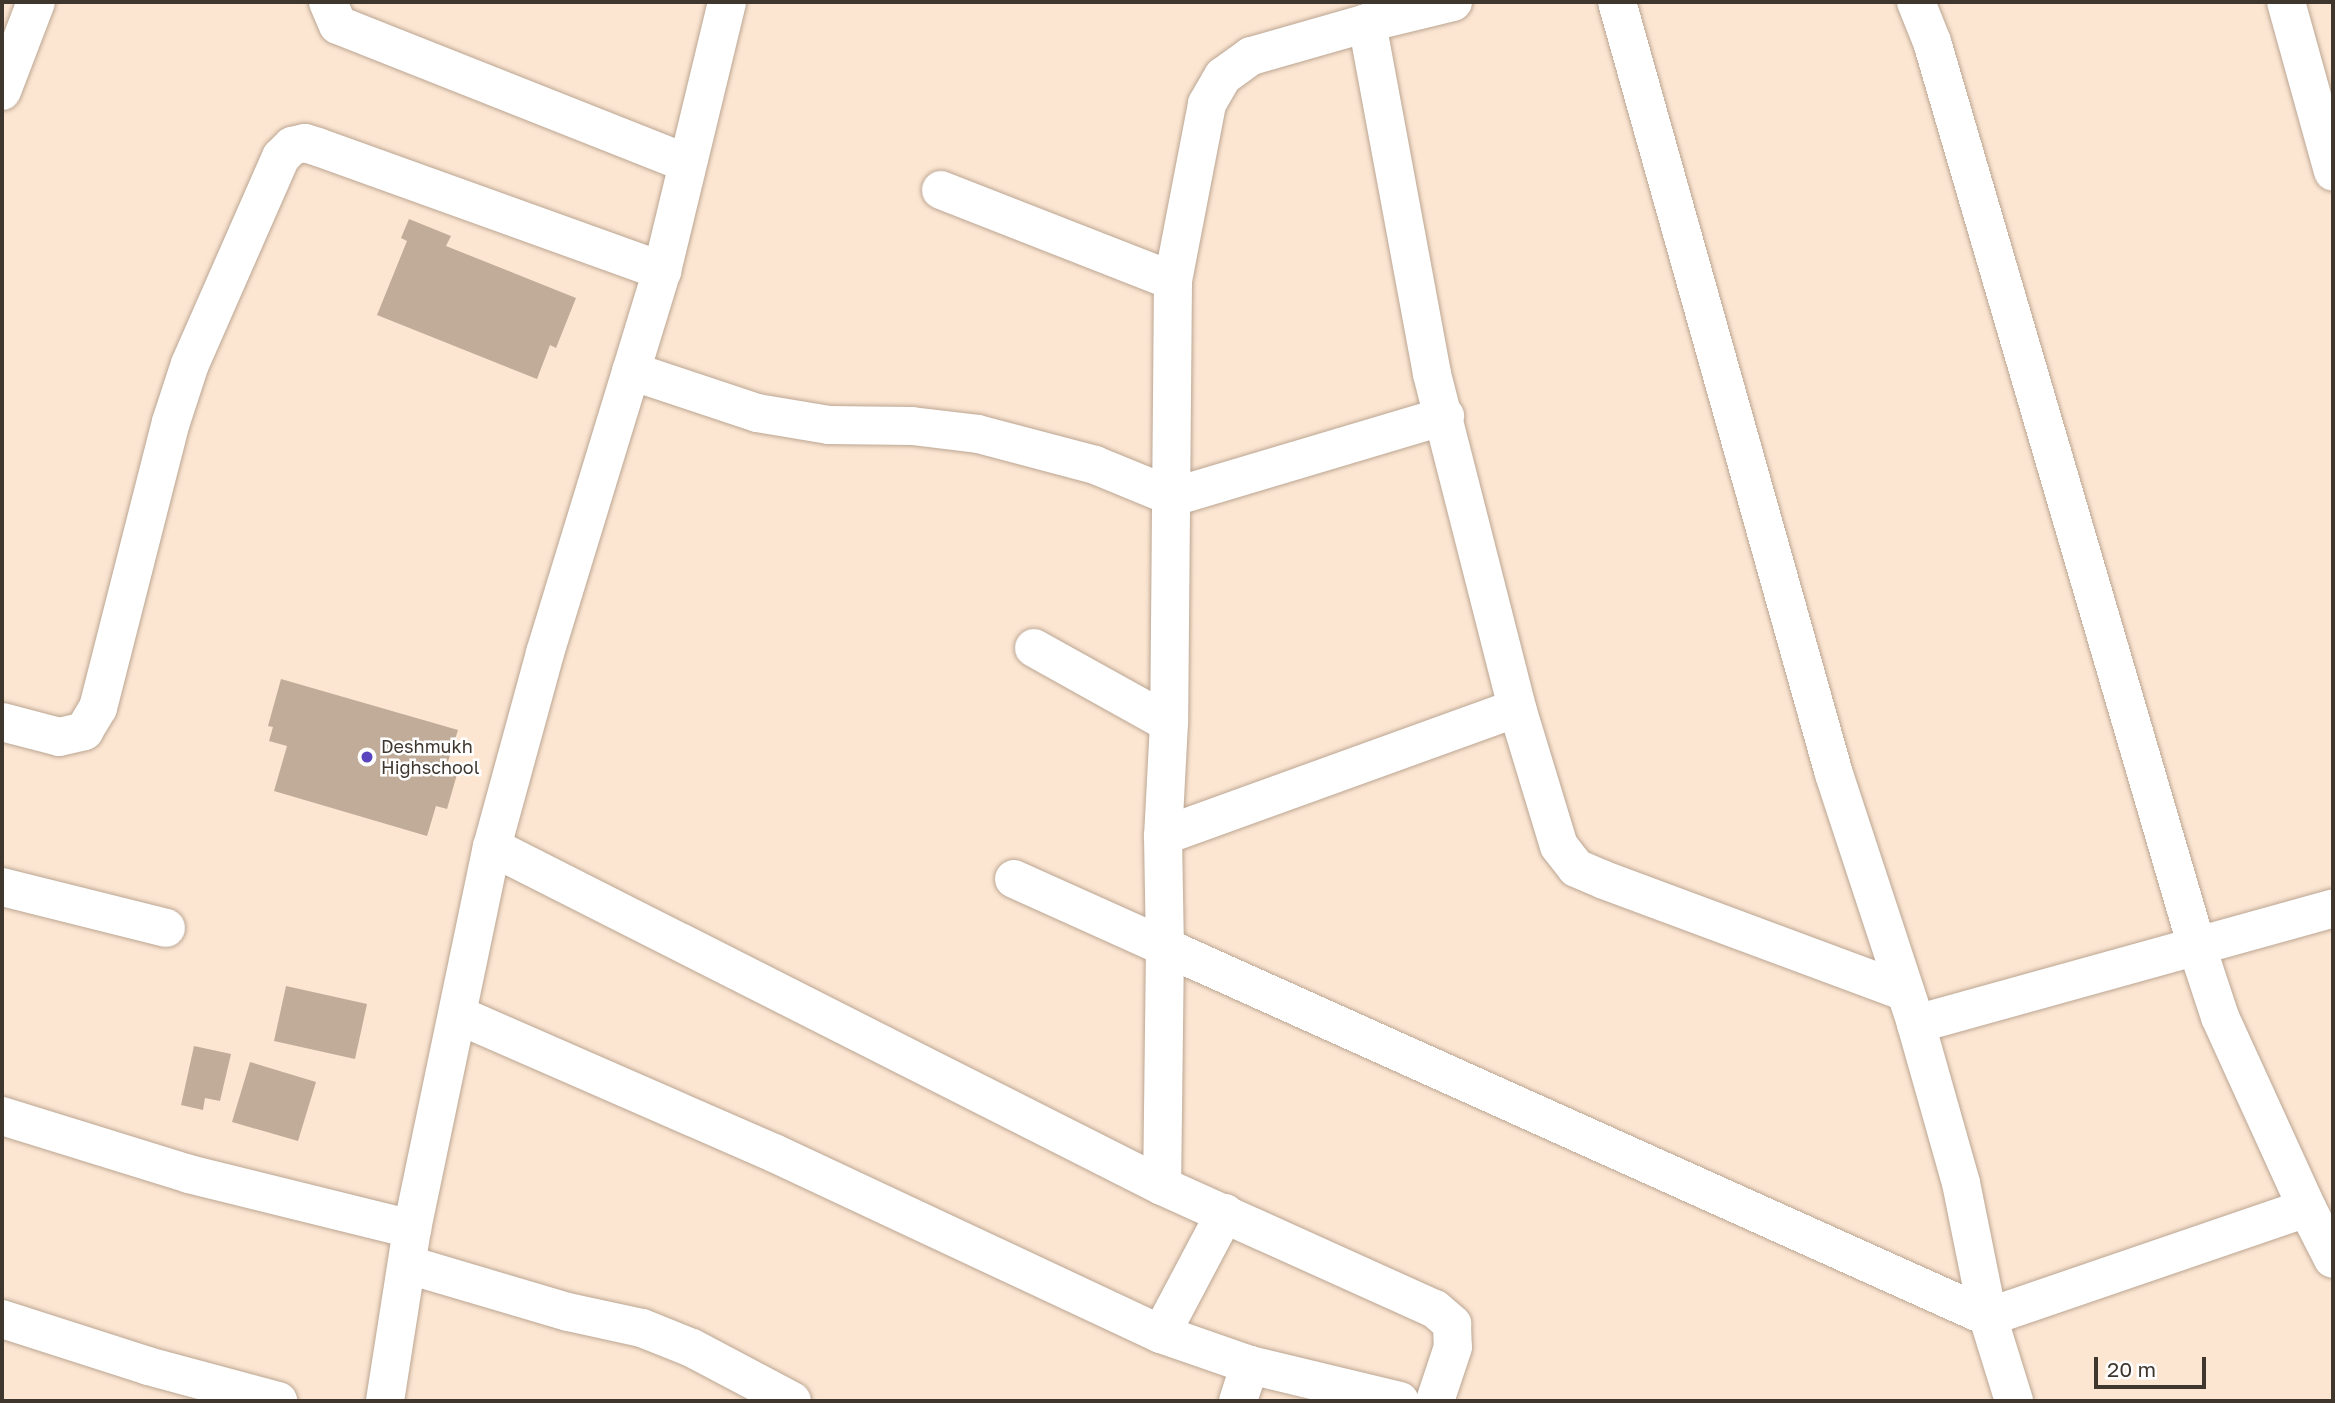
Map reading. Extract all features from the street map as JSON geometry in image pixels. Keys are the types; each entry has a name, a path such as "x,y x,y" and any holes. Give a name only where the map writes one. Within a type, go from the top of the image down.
{"street":[{"path":"2,91 36,2"},
{"path":"328,2 338,25 687,163"},
{"path":"385,1401 410,1247 492,847 545,653 662,271 727,2"},
{"path":"1162,1186 1165,947 1163,836 1169,723 1173,281 1207,104 1223,76 1251,56 1453,2"},
{"path":"1617,2 1834,774 1910,1008 1961,1183 1988,1317 2015,1401"},
{"path":"1916,2 1932,42 2197,947 2220,1017 2333,1259"},
{"path":"2286,2 2333,172"},
{"path":"1367,23 1432,374 1445,416 1517,708 1559,846 1576,868 1910,1008 2197,947 2333,908"},
{"path":"2,722 59,737 84,731 98,708 171,422 190,364 281,157 292,146 305,143 318,147 662,271"},
{"path":"941,190 1173,281"},
{"path":"631,371 757,413 830,425 912,426 978,434 1095,465 1173,497 1445,416"},
{"path":"1034,648 1169,723"},
{"path":"1163,836 1517,708"},
{"path":"492,847 1162,1186 1436,1309 1452,1324 1453,1347 1435,1401"},
{"path":"1014,879 1988,1317 2307,1208"},
{"path":"2,887 166,928"},
{"path":"458,1015 774,1153 1161,1334 1250,1365 1400,1401"},
{"path":"2,1116 410,1247 568,1312 642,1328 692,1348 792,1401"},
{"path":"1161,1334 1225,1213"},
{"path":"2,1319 148,1366 278,1401"},
{"path":"1238,1401 1250,1365"}],"building":[{"path":"409,219 451,236 446,246 576,298 556,348 550,345 537,379 377,315 407,241 401,238"},
{"name":"Deshmukh Highschool","path":"281,679 458,730 446,768 458,771 447,809 436,806 427,836 274,791 287,746 269,741 273,727 268,726"},
{"path":"286,986 367,1004 355,1059 274,1041"},
{"path":"194,1046 231,1054 220,1101 205,1098 203,1110 181,1105"},
{"path":"250,1062 316,1082 298,1141 232,1122"}],"place":[{"name":"Deshmukh Highschool","path":"367,757"}]}
